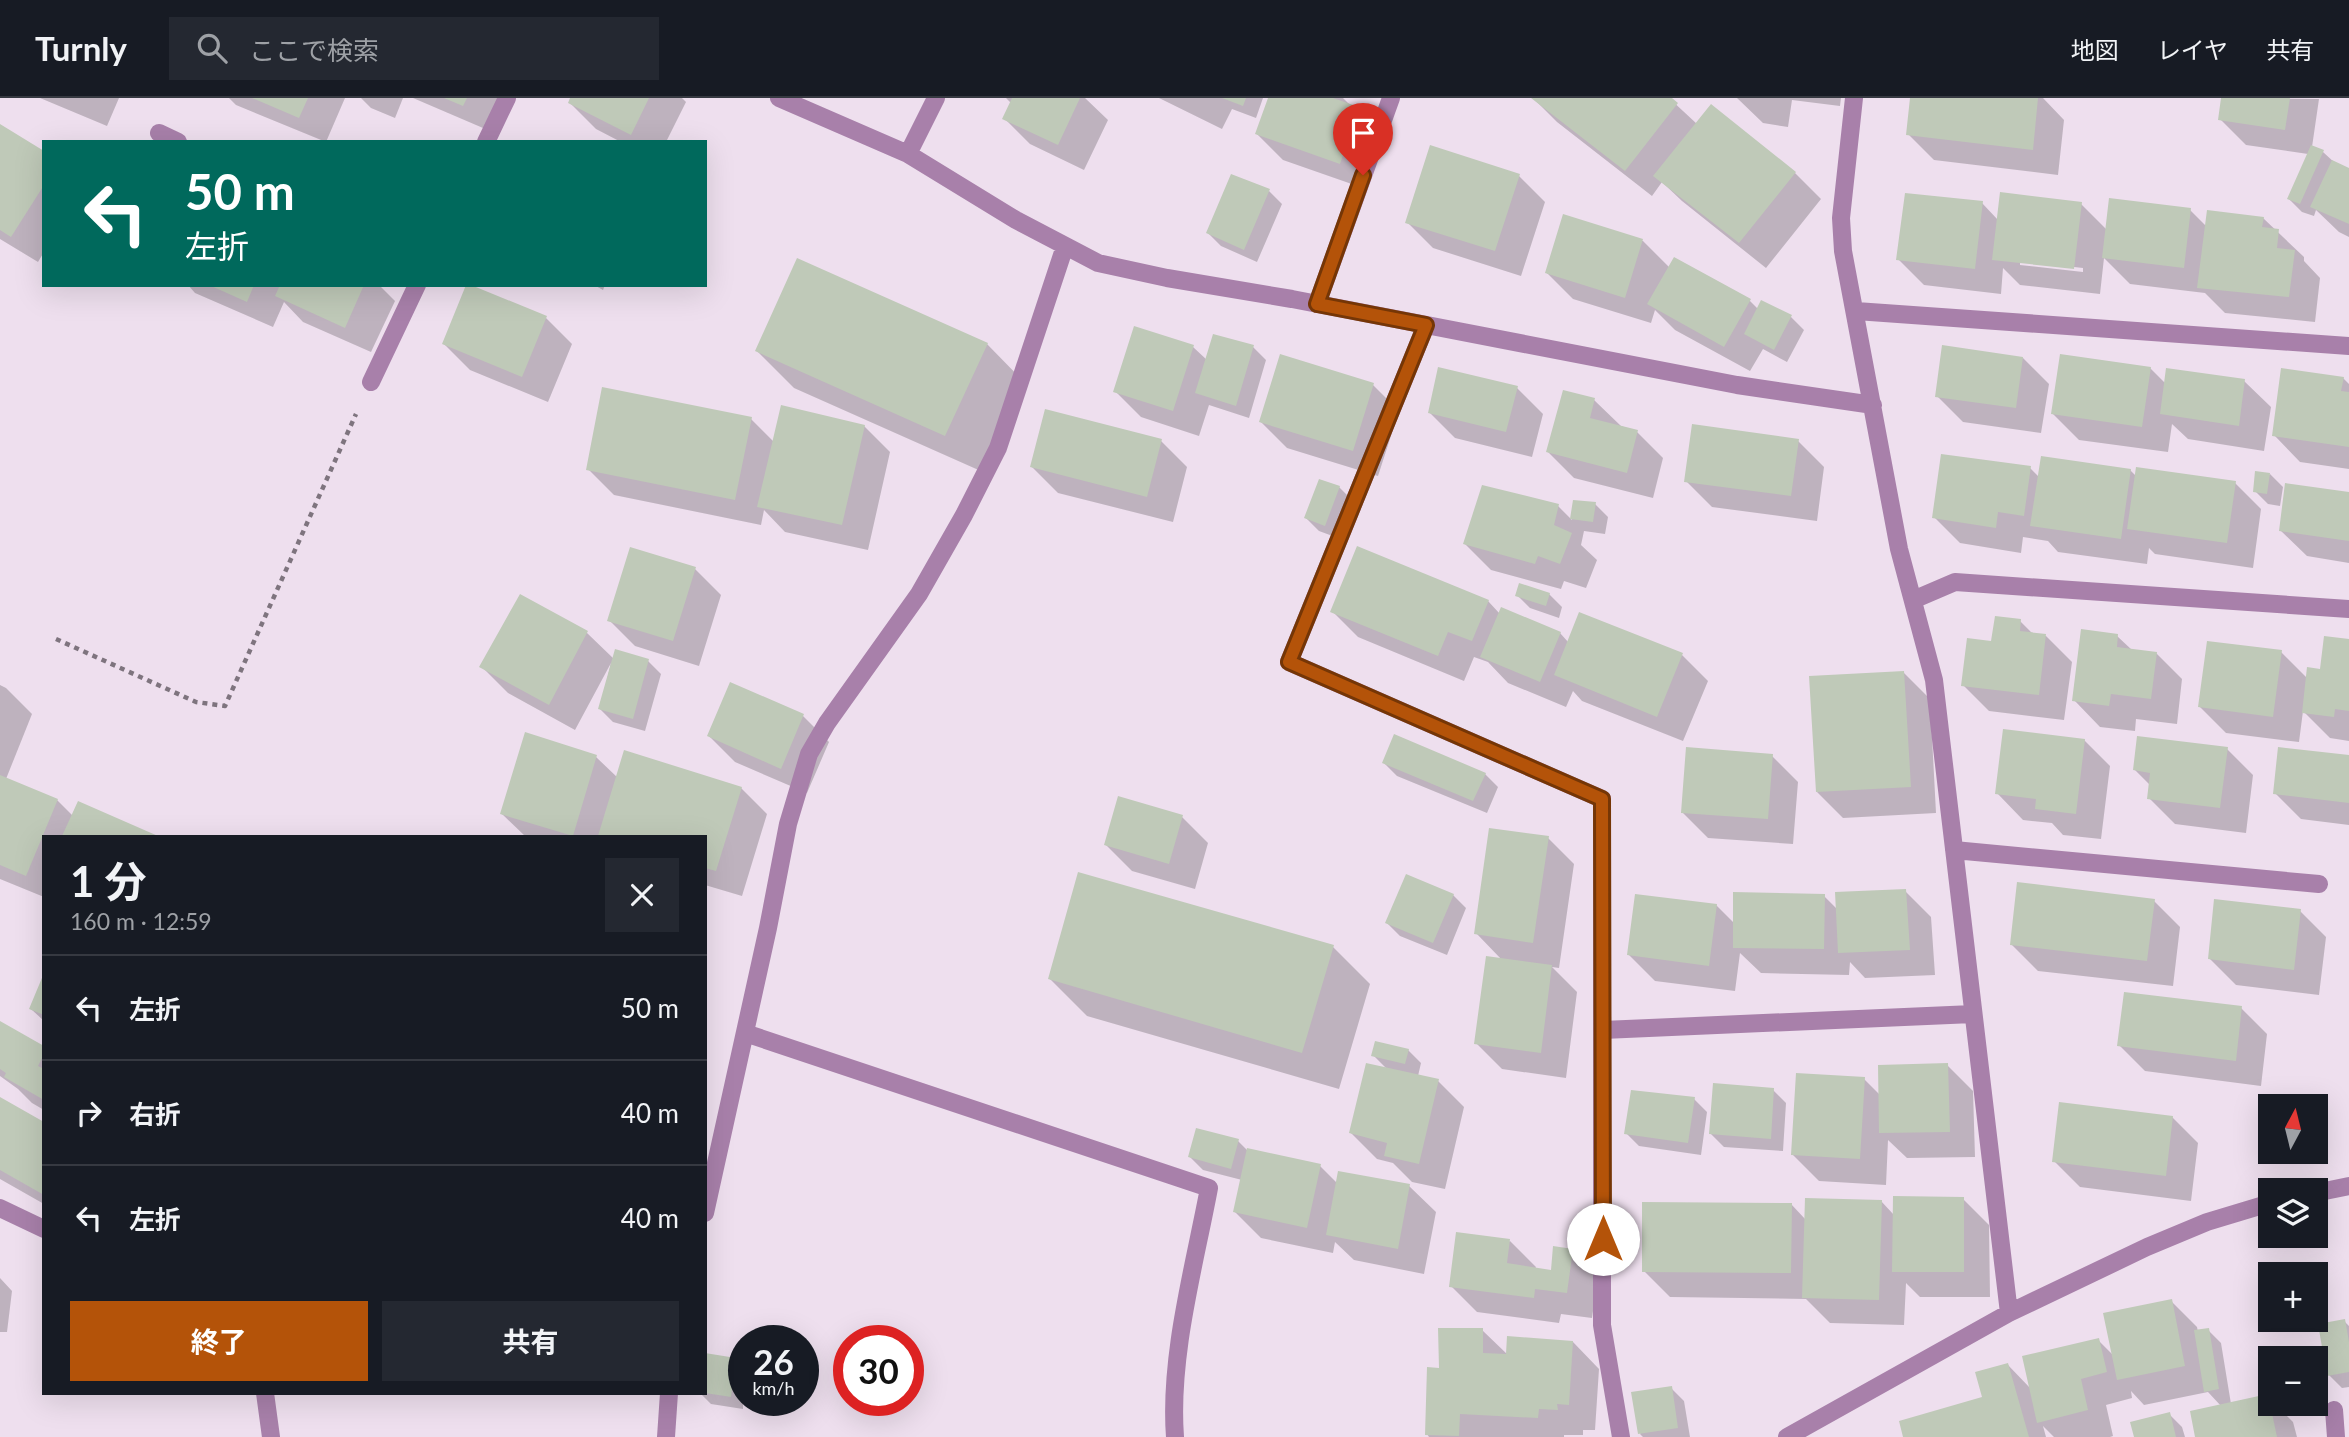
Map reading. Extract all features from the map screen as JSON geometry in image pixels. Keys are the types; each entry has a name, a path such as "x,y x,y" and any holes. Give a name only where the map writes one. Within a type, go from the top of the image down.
{"street":[{"path":"487,140 507,98"},
{"path":"779,98 908,154 1016,220 1098,263 1737,385 1873,405"},
{"path":"908,154 936,98"},
{"path":"1317,304 1391,98"},
{"path":"1854,98 1841,218 1843,251 1899,549 1934,680 2009,1313"},
{"path":"159,133 174,140"},
{"path":"707,1204 788,824 809,754 827,723 919,594 992,460 1065,246"},
{"path":"371,382 416,287"},
{"path":"1856,311 2349,346"},
{"path":"1426,325 1289,662 1602,799 1602,1325 1621,1437"},
{"path":"1913,600 1955,582 2349,610"},
{"path":"1954,850 2319,884"},
{"path":"1603,1030 1973,1014"},
{"path":"745,1033 1209,1188 1179,1349 1173,1416 1175,1437"},
{"path":"2328,1190 2349,1186"},
{"path":"1787,1437 2009,1313 2147,1247 2207,1222 2258,1207"},
{"path":"0,1208 42,1228"},
{"path":"265,1395 271,1437"},
{"path":"666,1437 669,1395"},
{"path":"2334,1410 2336,1437"}],"path":[{"path":"55,639 196,702 225,706 371,382"}],"building":[{"path":"252,98 308,98 299,118"},
{"path":"444,98 467,98 463,106"},
{"path":"570,98 649,98 631,135 568,103"},
{"path":"1012,98 1080,98 1058,145 1002,119"},
{"path":"1222,98 1246,98 1243,106"},
{"path":"1268,98 1333,98 1359,107 1340,164 1255,134"},
{"path":"1531,98 1672,98 1678,103 1625,171"},
{"path":"1910,98 2038,98 2033,150 1906,135"},
{"path":"2221,98 2290,98 2285,130 2218,120"},
{"path":"1711,104 1796,172 1739,243 1653,176"},
{"path":"0,124 42,150 42,188 11,237 0,230"},
{"path":"1430,145 1520,174 1495,251 1405,223"},
{"path":"2311,145 2324,150 2300,204 2287,199"},
{"path":"2332,160 2349,168 2349,224 2310,207"},
{"path":"1231,174 1270,189 1244,250 1206,233"},
{"path":"2000,192 2082,202 2074,269 1992,260"},
{"path":"1905,193 1983,201 1975,269 1896,260"},
{"path":"2109,198 2191,208 2184,268 2102,258"},
{"path":"2207,210 2264,217 2262,227 2279,229 2277,248 2295,250 2289,297 2197,288"},
{"path":"1563,214 1643,239 1625,298 1545,273"},
{"path":"1674,257 1751,299 1724,347 1647,304"},
{"path":"797,258 988,343 945,436 755,351"},
{"path":"213,287 253,287 247,302"},
{"path":"279,287 363,287 345,328 275,296"},
{"path":"465,287 476,287 547,316 522,377 442,344"},
{"path":"1761,300 1792,315 1774,350 1744,334"},
{"path":"1134,326 1194,345 1173,411 1113,392"},
{"path":"1213,334 1254,345 1236,406 1195,393"},
{"path":"1942,345 2023,357 2016,408 1935,397"},
{"path":"1280,354 1374,383 1353,451 1259,422"},
{"path":"2060,354 2151,367 2142,427 2051,414"},
{"path":"1438,367 1518,386 1506,432 1428,413"},
{"path":"2166,368 2245,379 2239,426 2160,414"},
{"path":"2281,368 2344,377 2341,391 2349,392 2349,447 2272,436"},
{"path":"602,387 752,417 735,500 586,470"},
{"path":"1563,390 1595,398 1590,418 1638,430 1627,473 1546,452"},
{"path":"781,405 865,425 842,525 757,507"},
{"path":"1045,409 1162,439 1147,497 1030,467"},
{"path":"1692,424 1799,439 1791,496 1684,482"},
{"path":"1941,454 2031,466 2024,516 1998,512 1996,528 1932,518"},
{"path":"2041,456 2131,469 2121,539 2030,526"},
{"path":"2136,467 2236,481 2227,543 2127,529"},
{"path":"2255,471 2270,473 2267,494 2253,492"},
{"path":"1319,479 1340,486 1325,526 1304,518"},
{"path":"2285,483 2349,492 2349,541 2279,531"},
{"path":"1482,485 1559,504 1554,525 1572,533 1560,564 1538,556 1535,564 1463,544"},
{"path":"1573,500 1596,502 1593,522 1570,519"},
{"path":"1357,546 1489,600 1472,641 1448,632 1438,656 1330,612"},
{"path":"630,547 696,567 673,641 607,621"},
{"path":"1519,583 1550,593 1546,606 1515,596"},
{"path":"520,594 588,631 549,705 479,667"},
{"path":"1501,607 1561,632 1540,682 1480,657"},
{"path":"1579,612 1683,653 1657,717 1554,675"},
{"path":"1995,616 2021,619 2020,631 2046,634 2039,695 1961,686 1967,638 1991,641"},
{"path":"2081,629 2118,634 2117,647 2157,652 2151,699 2111,694 2109,706 2072,701"},
{"path":"2324,636 2349,639 2349,711 2335,709 2334,717 2302,713 2307,667 2320,669"},
{"path":"2207,641 2282,650 2273,717 2198,707"},
{"path":"615,649 649,659 633,719 598,709"},
{"path":"1904,671 1911,787 1816,792 1809,676"},
{"path":"730,682 804,714 781,769 707,736"},
{"path":"2003,729 2085,739 2076,814 2035,809 2036,799 1995,794"},
{"path":"525,732 597,755 573,835 500,814"},
{"path":"1394,734 1486,773 1473,801 1382,763"},
{"path":"2137,736 2228,747 2220,808 2147,799 2150,773 2133,770"},
{"path":"1686,747 1773,754 1768,819 1681,813"},
{"path":"2278,747 2349,755 2349,803 2273,794"},
{"path":"624,750 742,787 716,871 707,869 707,835 598,835"},
{"path":"0,775 58,799 26,876 0,865"},
{"path":"1118,796 1183,815 1169,864 1104,845"},
{"path":"78,801 156,835 62,835"},
{"path":"1489,828 1549,836 1533,943 1474,934"},
{"path":"1078,872 1334,945 1302,1053 1048,979"},
{"path":"1406,874 1454,894 1433,943 1385,923"},
{"path":"2017,882 2155,899 2147,961 2010,945"},
{"path":"1906,889 1910,950 1838,953 1835,892"},
{"path":"1733,892 1825,894 1824,949 1733,948"},
{"path":"1635,894 1717,904 1709,966 1627,955"},
{"path":"2214,899 2301,909 2294,970 2208,959"},
{"path":"1486,956 1552,965 1541,1053 1474,1044"},
{"path":"42,978 42,1014 29,1009"},
{"path":"2124,992 2242,1006 2236,1061 2117,1046"},
{"path":"0,1021 42,1045 42,1058 38,1066 42,1068 42,1099 4,1077 6,1073 0,1069"},
{"path":"1375,1041 1409,1049 1405,1064 1371,1056"},
{"path":"1366,1063 1439,1079 1419,1164 1384,1156 1387,1143 1349,1133"},
{"path":"1948,1063 1950,1132 1879,1133 1878,1065"},
{"path":"1796,1073 1865,1077 1860,1159 1791,1155"},
{"path":"1713,1083 1774,1088 1771,1139 1709,1134"},
{"path":"1631,1090 1695,1097 1688,1143 1624,1134"},
{"path":"0,1097 42,1121 42,1194 0,1170"},
{"path":"2059,1102 2173,1116 2166,1176 2052,1162"},
{"path":"1196,1128 1239,1139 1231,1169 1188,1157"},
{"path":"1247,1148 1321,1164 1307,1228 1233,1212"},
{"path":"1338,1171 1410,1184 1398,1249 1326,1235"},
{"path":"1893,1196 1964,1197 1964,1272 1892,1272"},
{"path":"1805,1198 1882,1200 1879,1300 1802,1298"},
{"path":"1642,1202 1792,1203 1791,1273 1642,1272"},
{"path":"1456,1232 1510,1239 1507,1263 1551,1270 1553,1246 1573,1249 1567,1293 1535,1289 1534,1298 1449,1287"},
{"path":"2172,1299 2185,1366 2117,1380 2103,1313"},
{"path":"2345,1319 2349,1342 2349,1372 2328,1376 2328,1346 2322,1346 2319,1332 2328,1332 2328,1322"},
{"path":"1438,1328 1483,1328 1483,1353 1506,1354 1507,1336 1573,1341 1569,1405 1557,1404 1558,1410 1539,1409 1538,1418 1460,1414 1459,1436 1425,1435 1427,1367 1439,1368"},
{"path":"2209,1328 2219,1389 2204,1392 2194,1330"},
{"path":"2099,1338 2107,1372 2081,1379 2088,1410 2037,1423 2022,1356"},
{"path":"707,1353 728,1357 728,1397 707,1393"},
{"path":"2008,1363 2029,1437 1903,1437 1899,1421 1982,1397 1975,1372"},
{"path":"1672,1386 1678,1428 1638,1434 1631,1392"},
{"path":"2258,1396 2258,1416 2273,1416 2277,1437 2195,1437 2190,1411"},
{"path":"2170,1412 2176,1437 2134,1437 2130,1422"}],"route":[{"path":"1363,175 1317,304 1426,325 1289,662 1602,799 1603,1239"}]}
